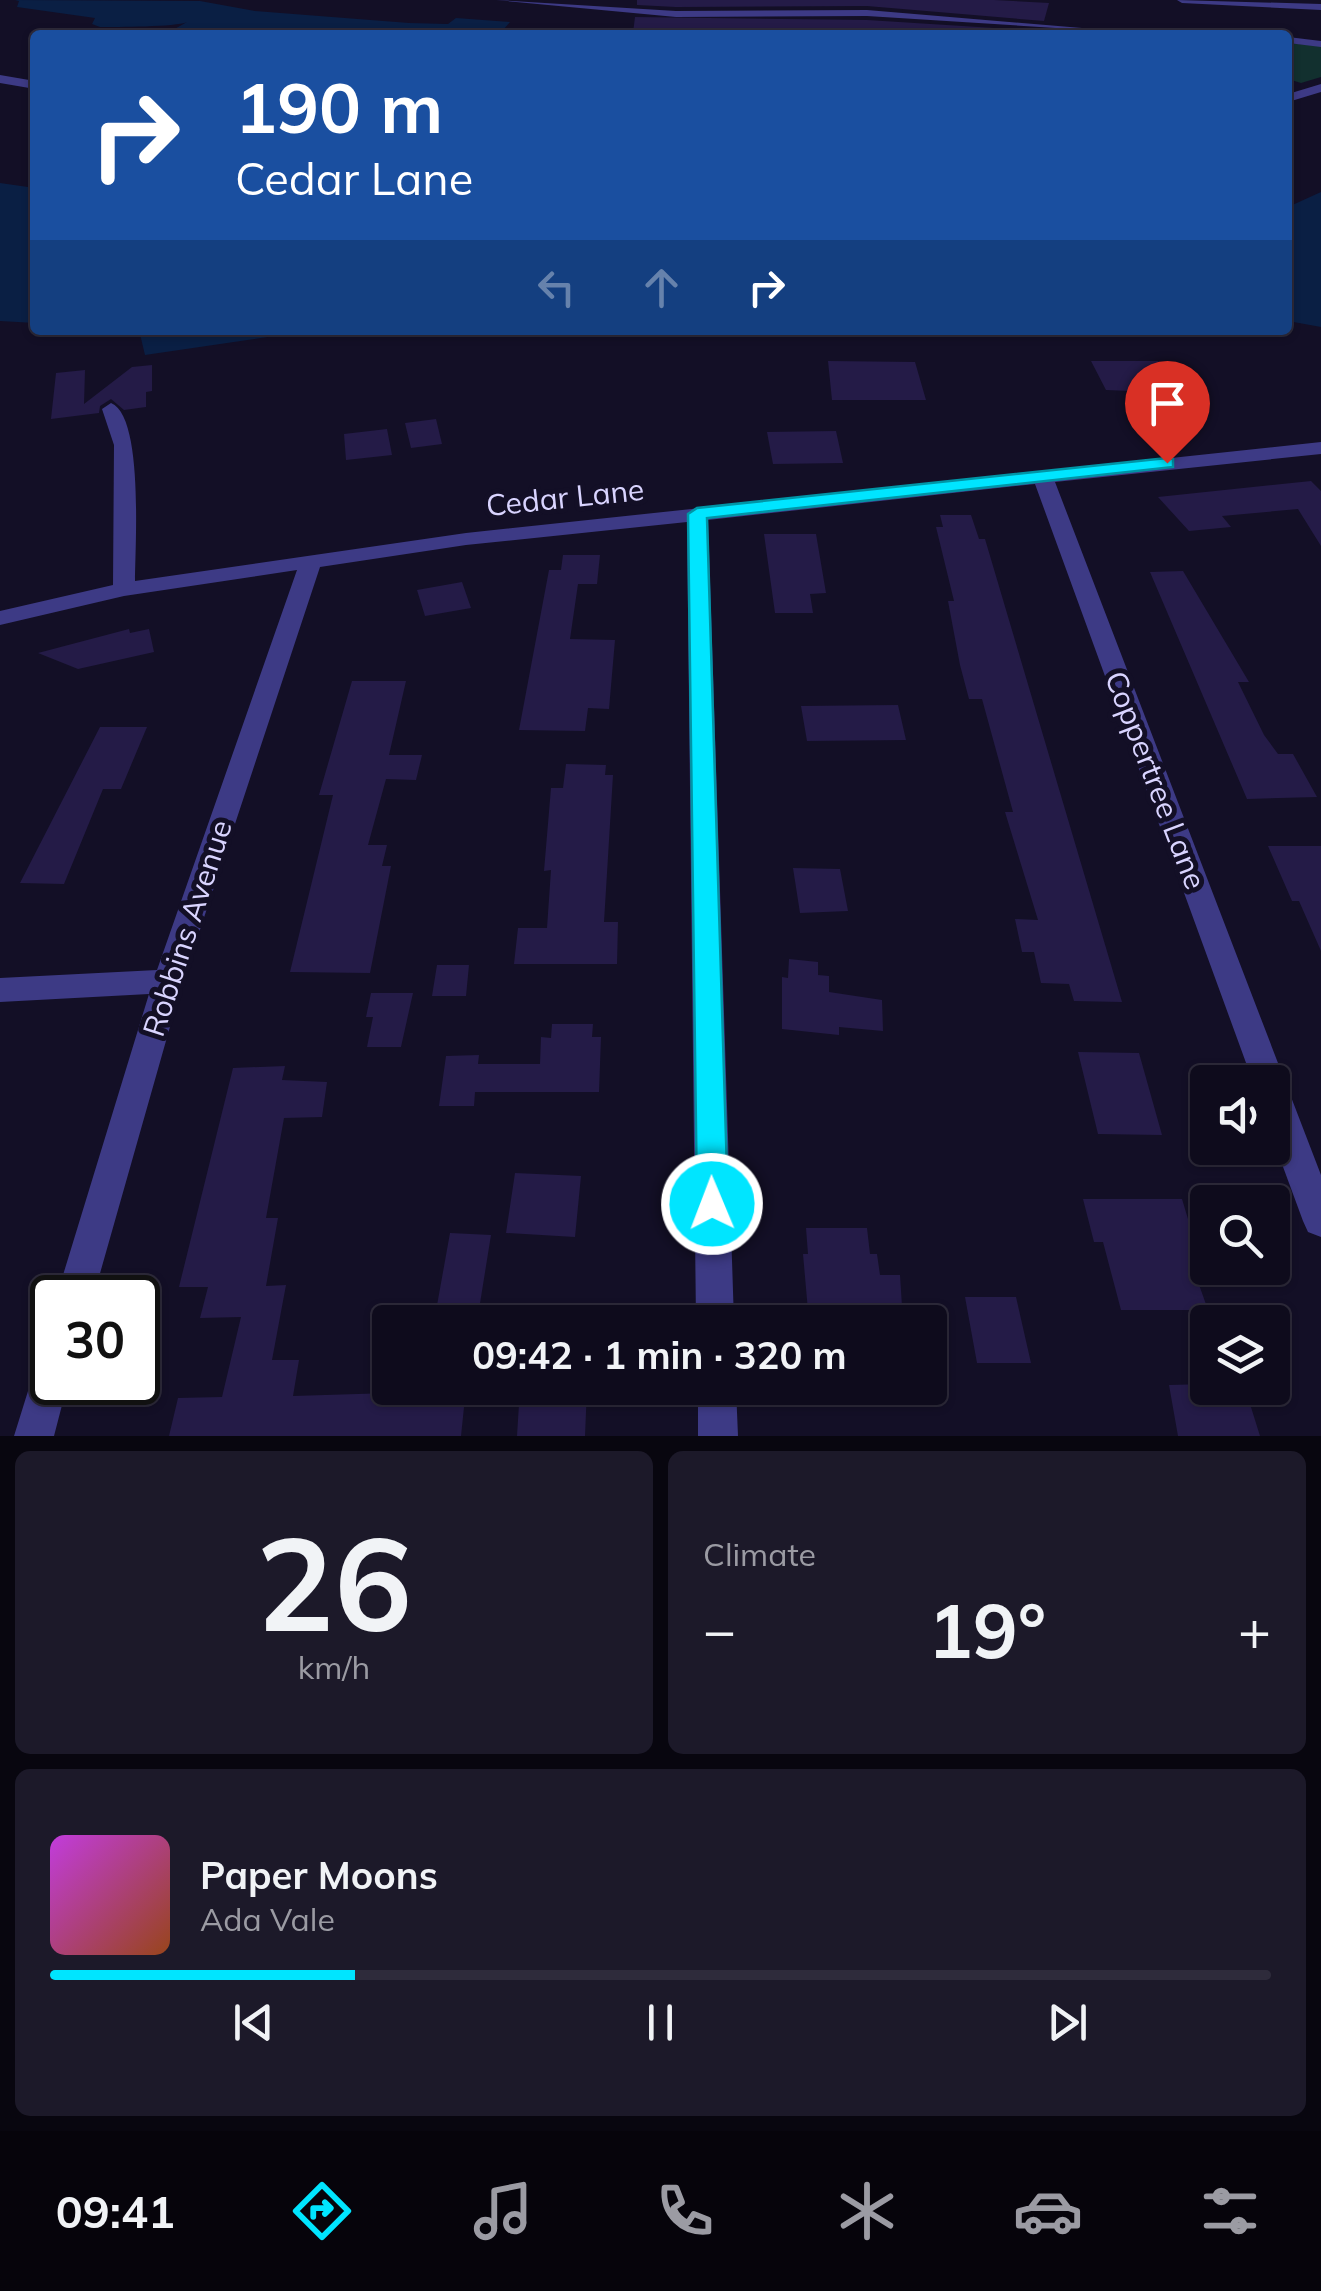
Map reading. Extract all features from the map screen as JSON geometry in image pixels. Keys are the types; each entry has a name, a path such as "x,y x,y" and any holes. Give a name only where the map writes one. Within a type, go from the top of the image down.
{"street":[{"path":"501,0 676,14 867,13 1094,30"},
{"path":"1182,0 1321,6"},
{"path":"1292,40 1321,44"},
{"path":"0,79 30,82"},
{"path":"1292,97 1321,88"},
{"path":"112,409 124,445 124,589"},
{"name":"Cedar Lane","path":"0,618 124,589 466,539 1321,448"},
{"name":"Coppertree Lane","path":"1043,478 1263,1065"},
{"path":"697,514 715,1305"},
{"name":"Robbins Avenue","path":"81,1275 168,980 310,563"},
{"path":"0,990 168,980"},
{"path":"1290,1139 1321,1221"},
{"path":"34,1436 43,1405"},
{"path":"717,1405 718,1436"}],"green space":[{"path":"1292,43 1321,46 1321,77 1301,83 1292,80"}],"water":[{"path":"15,0 200,1 255,11 409,23 448,24 456,18 510,22 504,29 514,30 173,30 187,22 100,27 92,24 95,18 17,7 19,1"},
{"path":"0,183 30,187 30,323 0,321"},
{"path":"1321,192 1321,327 1292,322 1292,205"},
{"path":"140,335 281,335 145,355"}],"building":[{"path":"637,0 1049,3 1044,21 867,6 676,7 637,5"},
{"path":"635,17 867,20 1025,30 633,30"},
{"path":"828,361 915,362 926,400 832,400"},
{"path":"1091,361 1158,361 1177,393 1106,390"},
{"path":"152,365 152,391 146,392 146,407 124,410 111,399 100,406 99,413 51,419 56,373 85,370 84,404 132,367"},
{"path":"436,419 442,444 411,448 405,423"},
{"path":"387,429 392,455 346,460 344,434"},
{"path":"836,431 843,463 773,464 767,432"},
{"path":"1311,481 1321,491 1321,546 1298,509 1222,516 1231,527 1189,531 1158,497"},
{"path":"940,515 971,515 979,539 985,539 1122,1002 1074,1001 1069,984 1041,983 1034,952 1022,952 1015,919 1038,920 1005,812 1013,812 982,699 969,699 960,665 948,601 954,601 936,527 943,527"},
{"path":"764,534 816,534 826,593 810,594 813,613 775,613"},
{"path":"563,555 600,555 597,584 578,584 570,639 615,640 609,709 588,708 585,731 519,730 549,570 561,570"},
{"path":"1183,571 1249,682 1238,682 1264,735 1278,754 1293,754 1317,797 1247,799 1150,572"},
{"path":"462,582 471,608 425,616 417,590"},
{"path":"129,629 130,633 149,629 154,652 78,669 38,653"},
{"path":"352,681 406,681 389,755 422,755 416,780 386,779 368,845 387,845 382,866 391,866 370,973 290,972 333,795 319,795"},
{"path":"898,705 906,740 807,741 801,706"},
{"path":"100,727 147,727 121,789 103,789 64,884 20,883"},
{"path":"566,764 606,765 605,775 613,775 604,922 618,922 617,964 514,964 518,928 547,928 551,870 544,871 551,788 563,788"},
{"path":"1268,846 1321,846 1321,951 1299,901 1292,901"},
{"path":"793,868 840,869 848,911 800,913"},
{"path":"789,959 818,962 818,975 829,976 829,992 882,1000 883,1031 839,1027 839,1035 782,1029 782,977 788,978"},
{"path":"437,965 469,965 466,996 432,996"},
{"path":"371,993 413,993 401,1047 367,1047 373,1017 366,1017"},
{"path":"552,1024 593,1024 592,1037 601,1037 599,1092 475,1092 474,1106 439,1106 446,1056 479,1055 478,1064 540,1064 541,1037 551,1038"},
{"path":"1078,1052 1139,1053 1162,1135 1098,1134"},
{"path":"285,1066 282,1080 327,1082 322,1117 284,1118 266,1218 278,1218 266,1286 286,1285 272,1360 299,1360 293,1396 372,1394 372,1405 464,1405 461,1436 169,1436 178,1398 222,1397 241,1317 200,1318 208,1287 179,1287 233,1068"},
{"path":"515,1173 581,1176 575,1237 506,1233"},
{"path":"1083,1199 1182,1199 1190,1226 1190,1285 1199,1285 1206,1305 1190,1305 1190,1310 1121,1310 1103,1242 1094,1242"},
{"path":"806,1228 867,1228 870,1254 877,1254 880,1275 900,1275 902,1305 808,1305 803,1254 808,1254"},
{"path":"450,1233 491,1235 480,1305 437,1305"},
{"path":"965,1297 1016,1297 1031,1363 977,1363"},
{"path":"1190,1384 1190,1405 1250,1405 1260,1436 1178,1436 1169,1385"},
{"path":"519,1405 586,1405 585,1436 517,1436"}],"route":[{"path":"712,1204 697,514 1167,463"}]}
